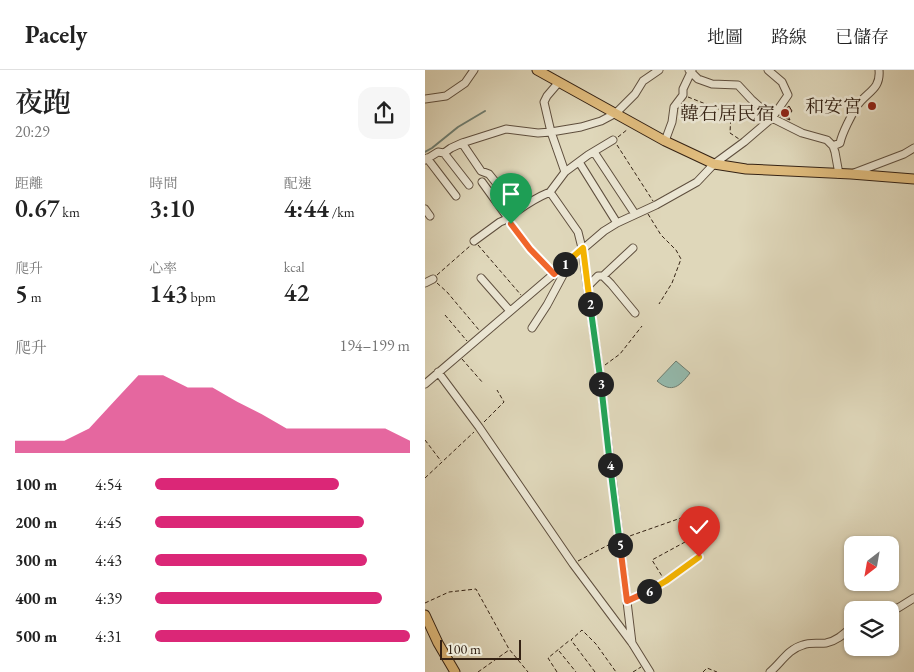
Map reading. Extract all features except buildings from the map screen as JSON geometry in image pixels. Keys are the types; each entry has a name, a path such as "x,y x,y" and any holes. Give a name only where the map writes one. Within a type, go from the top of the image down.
{"main road":[{"path":"537,70 665,141 714,164 745,169 914,179"},
{"path":"425,615 438,643 455,672"}],"street":[{"path":"425,99 446,96 465,83 474,70"},
{"path":"444,153 462,143 506,129 538,133 551,132 581,127 601,121 616,113 635,94 643,81 659,70"},
{"path":"425,384 604,231 617,222 697,182 714,164 772,118 788,95 782,82 768,70"},
{"path":"833,146 840,143 858,105 875,88 880,78 879,70"},
{"path":"665,141 675,107 683,95 683,90 691,71 699,80 712,84 738,85 772,118 802,133 827,140 833,146 839,174"},
{"path":"559,82 544,102 551,132 565,172"},
{"path":"474,241 518,210 550,192 565,172 613,140"},
{"path":"462,143 481,171 489,174 518,210"},
{"path":"851,174 904,154 914,148"},
{"path":"456,196 426,159 438,152 444,153 469,185"},
{"path":"594,152 635,214"},
{"path":"579,162 617,222"},
{"path":"481,182 508,218"},
{"path":"550,192 578,232 583,248 632,643"},
{"path":"588,286 599,276 603,276 633,248"},
{"path":"532,328 547,305 572,258"},
{"path":"603,276 635,313"},
{"path":"481,278 510,311"},
{"path":"425,283 433,279"},
{"path":"439,372 573,564 632,643 650,672"},
{"path":"899,607 914,598"},
{"path":"770,672 790,650 803,644 827,643 844,633"}],"path":[{"path":"683,95 731,114 730,132 744,142"},
{"path":"635,124 613,140 655,204"},
{"path":"645,209 661,235 676,250 681,259 672,283 659,304"},
{"path":"508,218 530,249 554,274"},
{"path":"483,334 447,292 433,279 474,241 525,299"},
{"path":"445,315 471,345"},
{"path":"599,369 619,354 642,326"},
{"path":"459,355 483,383"},
{"path":"425,478 504,402 497,390"},
{"path":"425,440 442,462"},
{"path":"666,581 652,560 685,542"},
{"path":"627,601 666,581 699,557"},
{"path":"425,603 449,592 476,589 509,649 528,672"},
{"path":"557,672 548,658 582,630 596,644 616,672"},
{"path":"571,640 595,672"},
{"path":"478,672 509,649"},
{"path":"558,650 576,672"},
{"path":"633,672 645,664"},
{"path":"703,672 707,668 717,672"}],"water":[{"path":"676,361 690,373 683,382 675,387 671,388 662,385 657,381"}],"waterway":[{"path":"425,152 458,127 485,111"}],"place":[{"name":"和安宮","path":"872,106"},
{"name":"韓石居民宿","path":"785,113"}],"route":[{"path":"511,224 530,249 554,274 583,248 627,601 666,581 699,557"}]}
